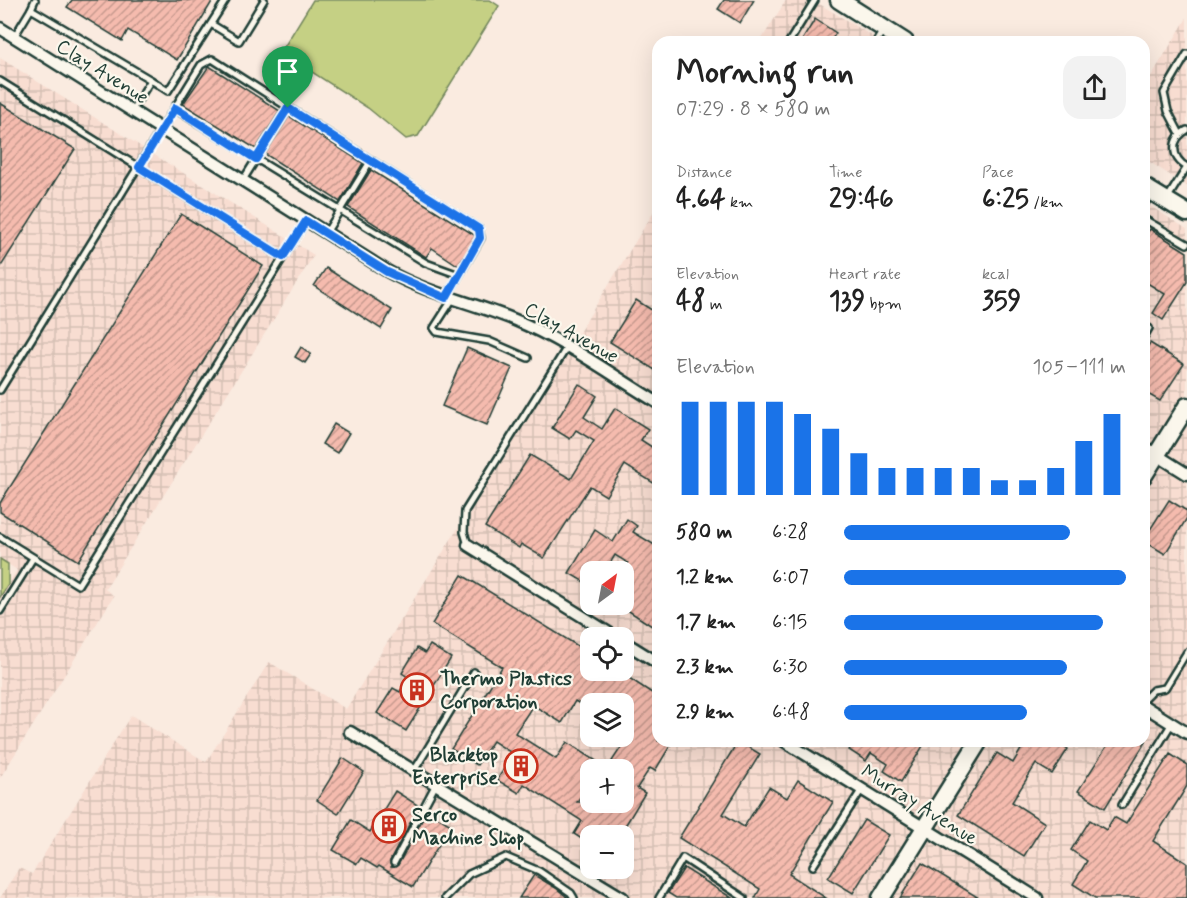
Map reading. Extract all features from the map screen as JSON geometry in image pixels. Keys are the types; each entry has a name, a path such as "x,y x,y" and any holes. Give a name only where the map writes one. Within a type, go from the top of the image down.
{"street":[{"path":"839,0 880,35"},
{"name":"Clay Avenue","path":"0,28 406,282 514,320 567,347 652,399"},
{"path":"1152,196 1187,213"},
{"path":"1187,406 1151,451 1187,474"},
{"path":"468,545 599,627"},
{"path":"634,648 652,659"},
{"path":"1150,710 1187,733"},
{"path":"350,732 623,898"},
{"name":"Murray Avenue","path":"795,747 1037,898"},
{"path":"881,898 975,747"}],"lane":[{"path":"14,37 35,0"},
{"path":"30,9 168,91 226,0"},
{"path":"211,24 239,42 264,0"},
{"path":"793,36 815,0"},
{"path":"1180,134 1168,111 1164,93 1187,54"},
{"path":"0,390 201,65 212,59 479,229 480,238 459,275 434,328 437,332 489,341 528,358"},
{"path":"132,110 151,80"},
{"path":"0,81 283,257"},
{"path":"175,108 426,263 459,275"},
{"path":"243,181 288,108"},
{"path":"1152,196 1187,167 1175,154 1175,141 1187,130"},
{"path":"326,234 371,160"},
{"path":"0,537 78,585 306,221"},
{"path":"1150,222 1187,244"},
{"path":"468,545 464,532 465,511 567,347"},
{"path":"0,611 33,558"},
{"path":"1150,692 1165,688 1187,652"},
{"path":"414,771 474,672"},
{"path":"1122,806 1172,723"},
{"path":"394,863 436,784"},
{"path":"813,866 862,789"},
{"path":"445,898 469,874 506,857 539,871 571,893 574,898"},
{"path":"659,898 683,858 744,898"}],"shaded area":[{"path":"786,0 813,0 872,36 764,36"},
{"path":"1187,18 1187,186 1150,162 1150,78"},
{"path":"0,58 314,255 105,589 114,596 0,778 0,597 17,570 0,559"},
{"path":"1150,206 1187,229 1187,898 0,898 19,868 32,874 131,715 206,762 269,662 346,709 652,215 652,747 1150,747"}],"green space":[{"path":"313,0 490,0 499,6 418,136 406,139 368,108 281,52"},
{"path":"0,559 8,564 8,585 0,597"}],"building":[{"path":"72,0 213,0 177,60 128,30 122,41 67,7"},
{"path":"724,0 754,0 740,23 718,9"},
{"path":"815,19 836,33 834,36 805,36"},
{"path":"209,66 280,111 256,149 183,104"},
{"path":"0,103 75,149 0,268"},
{"path":"289,116 363,163 340,202 265,154"},
{"path":"371,170 476,236 459,266 432,248 426,257 348,207"},
{"path":"181,214 263,266 78,561 0,512 0,503"},
{"path":"1150,229 1187,252 1187,282 1163,320 1153,313 1165,294 1150,285"},
{"path":"326,268 392,310 381,329 314,286"},
{"path":"636,300 652,310 652,368 610,342"},
{"path":"1150,343 1184,364 1160,401 1150,395"},
{"path":"301,347 311,354 305,363 295,357"},
{"path":"467,348 512,368 487,425 442,406"},
{"path":"579,384 597,396 584,417 602,429 615,408 648,429 641,440 652,447 652,482 625,465 606,496 590,486 544,558 521,544 519,548 485,527 530,455 571,479 594,441 576,430 570,439 552,428"},
{"path":"334,424 349,433 337,453 322,444"},
{"path":"1169,500 1187,511 1187,518 1165,554 1150,545 1150,530"},
{"path":"627,519 637,526 633,532 652,543 652,626 634,614 634,561 625,561 615,555 611,561 580,561 580,580 569,573 595,530 613,542"},
{"path":"462,575 580,647 580,681 634,681 652,693 652,747 669,747 655,771 650,768 637,788 645,793 634,811 634,759 613,759 621,747 634,747 634,693 580,693 580,704 575,701 562,723 533,705 515,733 556,759 567,742 593,759 580,759 580,798 577,802 580,802 580,813 633,813 626,825 580,825 580,838 574,834 582,821 524,784 519,793 497,780 513,754 493,741 477,765 451,749 502,667 432,624"},
{"name":"Thermo Plastics Corporation","path":"430,645 451,658 406,731 377,713 393,688 400,692 409,678 402,673 417,648 425,653"},
{"path":"734,747 748,747 760,754 723,814 744,827 769,787 787,798 798,780 833,802 789,874 826,898 755,898 760,889 679,838"},
{"path":"851,747 922,747 901,782 884,771 888,764 871,753 866,761 849,750"},
{"path":"1022,747 1065,747 1068,749 1052,774 1036,764 1012,802 1045,823 1024,856 958,815 997,753 1013,763"},
{"path":"1106,747 1142,747 1105,808 1078,791"},
{"path":"1170,754 1187,765 1187,786 1153,841 1187,863 1187,898 1095,898 1073,884 1087,861 1071,850 1090,820 1106,830 1114,817 1126,824"},
{"path":"343,758 364,772 338,814 317,800"},
{"path":"395,791 419,806 390,861 391,867 398,865 427,811 451,825 413,887 379,866 377,868 361,858 357,864 333,850 351,820 370,832"},
{"path":"864,820 889,835 853,893 828,878"},
{"path":"922,863 979,898 900,898"},
{"path":"684,868 732,898 676,898 668,893"},
{"path":"534,875 556,888 568,898 519,898"}],"place":[{"name":"Thermo Plastics Corporation","path":"417,690"},
{"name":"Blacktop Enterprise","path":"521,766"},
{"name":"Serco Machine Shop","path":"389,826"}],"route":[{"path":"175,108 256,159 288,108 479,229 480,238 446,298 387,272 306,221 283,257 139,167 175,108"}]}
